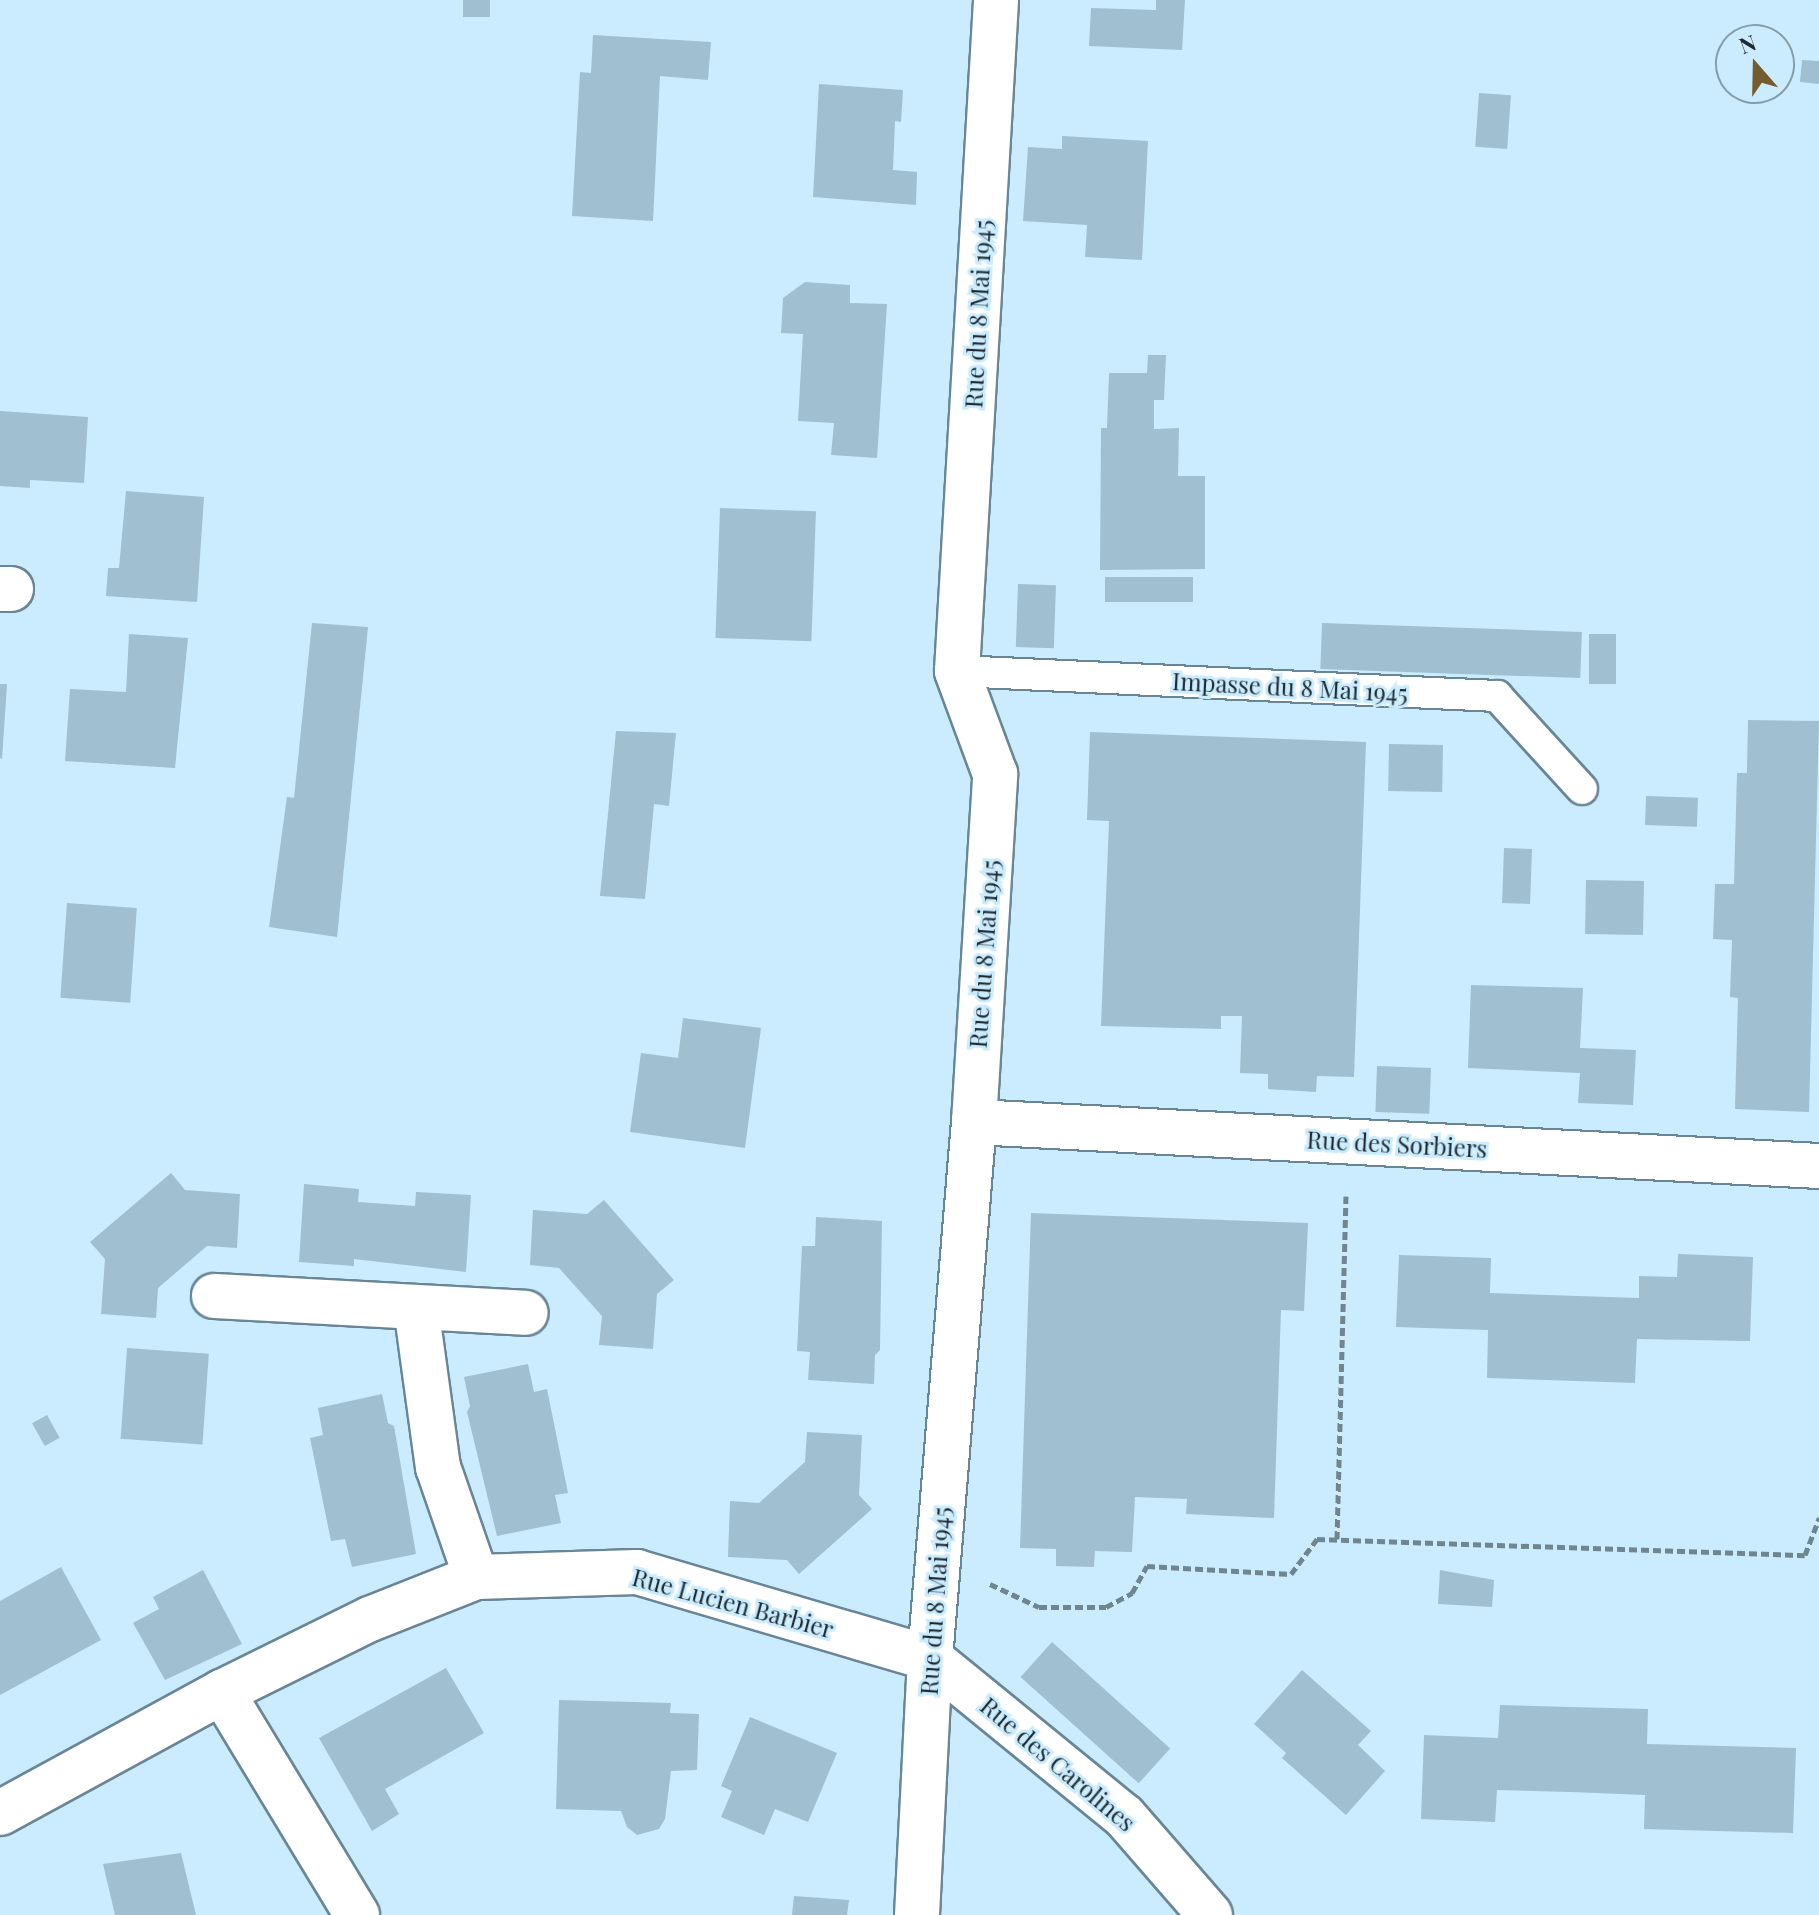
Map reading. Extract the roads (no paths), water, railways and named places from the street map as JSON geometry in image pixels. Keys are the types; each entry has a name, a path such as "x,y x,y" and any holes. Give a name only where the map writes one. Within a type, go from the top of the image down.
{"street":[{"name":"Rue du 8 Mai 1945","path":"917,1915 930,1658 974,1122 995,774 957,671 996,0"},
{"name":"Rue des Sorbiers","path":"974,1122 1819,1166"},
{"path":"214,1296 526,1313"},
{"path":"416,1307 438,1467 476,1577"},
{"name":"Rue Lucien Barbier","path":"0,1813 29,1801 222,1692 370,1619 476,1577 637,1572 930,1658"},
{"name":"Rue des Carolines","path":"930,1658 1124,1816 1210,1915"},
{"path":"222,1692 357,1915"}],"lane":[{"name":"Impasse du 8 Mai 1945","path":"957,671 1497,696 1582,789"}]}
